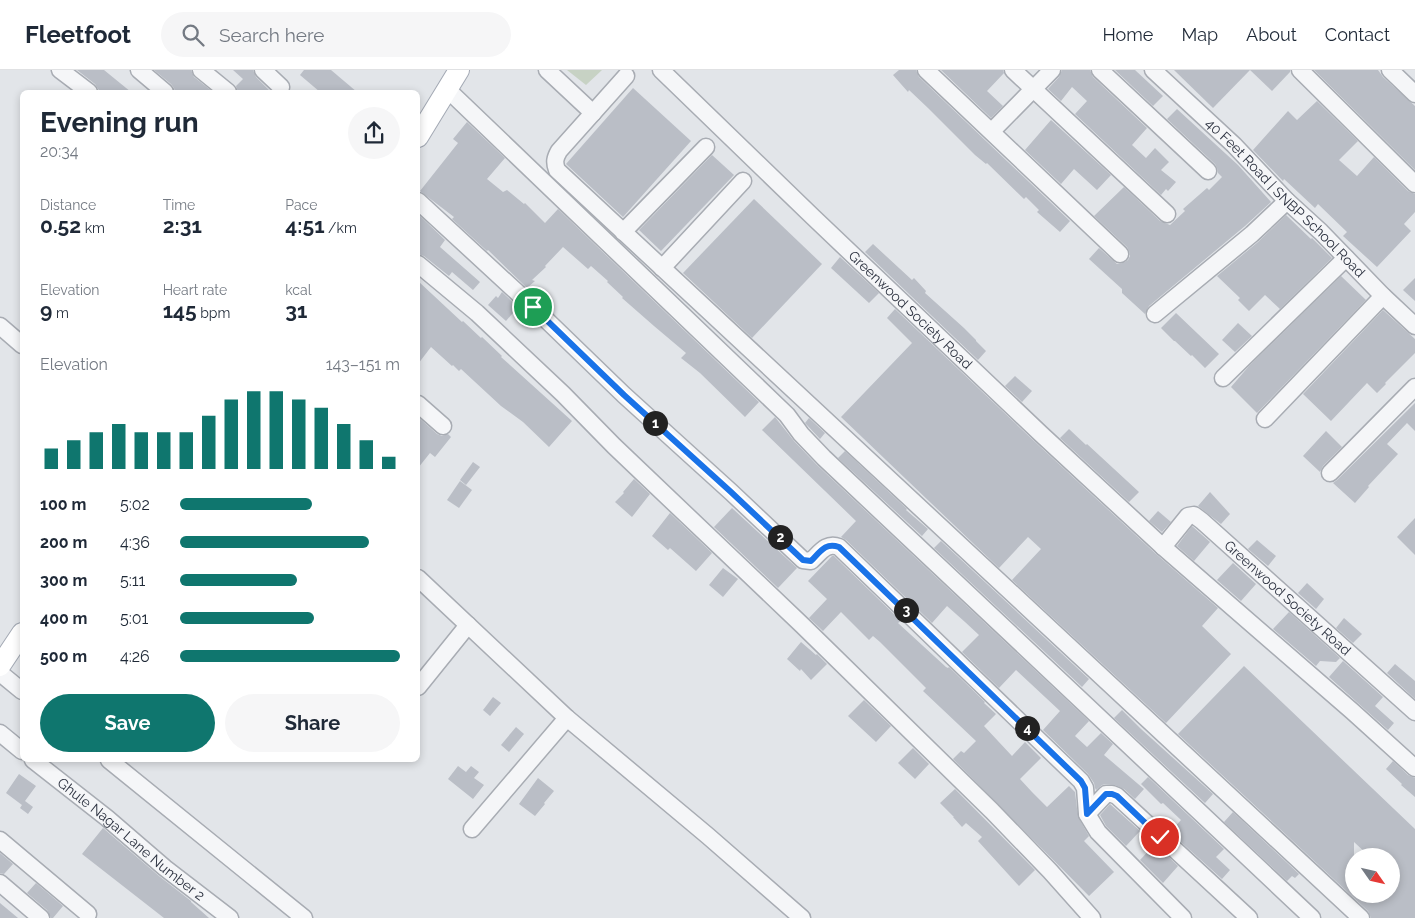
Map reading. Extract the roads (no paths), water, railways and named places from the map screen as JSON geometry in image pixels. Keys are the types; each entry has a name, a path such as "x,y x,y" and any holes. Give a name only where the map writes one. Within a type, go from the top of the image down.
{"main road":[{"path":"420,134 459,70"},
{"path":"0,666 20,636"}],"street":[{"path":"60,70 86,90"},
{"path":"139,70 163,90"},
{"path":"201,70 226,90"},
{"path":"263,70 281,86 280,90"},
{"path":"546,70 592,113"},
{"name":"Greenwood Society Road","path":"661,70 812,217 1163,547 1415,768"},
{"path":"926,70 1120,254"},
{"path":"1013,70 1168,214"},
{"path":"992,131 1052,70"},
{"path":"1100,70 1208,171"},
{"name":"40 Feet Road | SNBP School Road","path":"1153,70 1234,145 1287,202 1321,232 1382,296 1415,326"},
{"path":"1300,70 1415,184"},
{"path":"1390,70 1415,94"},
{"path":"626,76 559,150 555,158 557,170 1361,918"},
{"path":"448,90 780,408 824,458 1304,915"},
{"path":"624,232 706,147"},
{"path":"662,268 743,181"},
{"path":"1155,314 1252,234 1287,202"},
{"path":"420,203 803,560 811,561 827,546 833,544 839,547 1081,781 1085,788 1087,814 1098,832 1183,918"},
{"path":"1223,378 1346,258"},
{"path":"420,266 477,313 809,632 992,811 1092,918"},
{"path":"1265,419 1382,296"},
{"path":"0,326 20,343"},
{"path":"1330,473 1415,387"},
{"path":"420,406 443,426"},
{"name":"Greenwood Society Road","path":"1163,547 1188,516 1194,515 1202,520 1415,712"},
{"path":"420,580 567,718 708,836 802,918"},
{"path":"420,685 468,625"},
{"path":"0,673 20,689"},
{"path":"472,828 567,718"},
{"path":"0,733 20,749"},
{"name":"Ghule Nagar Lane Number 2","path":"36,762 107,818 165,868 230,918"},
{"path":"111,762 304,918"},
{"path":"1087,814 1106,794 1117,796 1249,918"},
{"path":"0,840 88,914"},
{"path":"0,883 41,918"}]}
